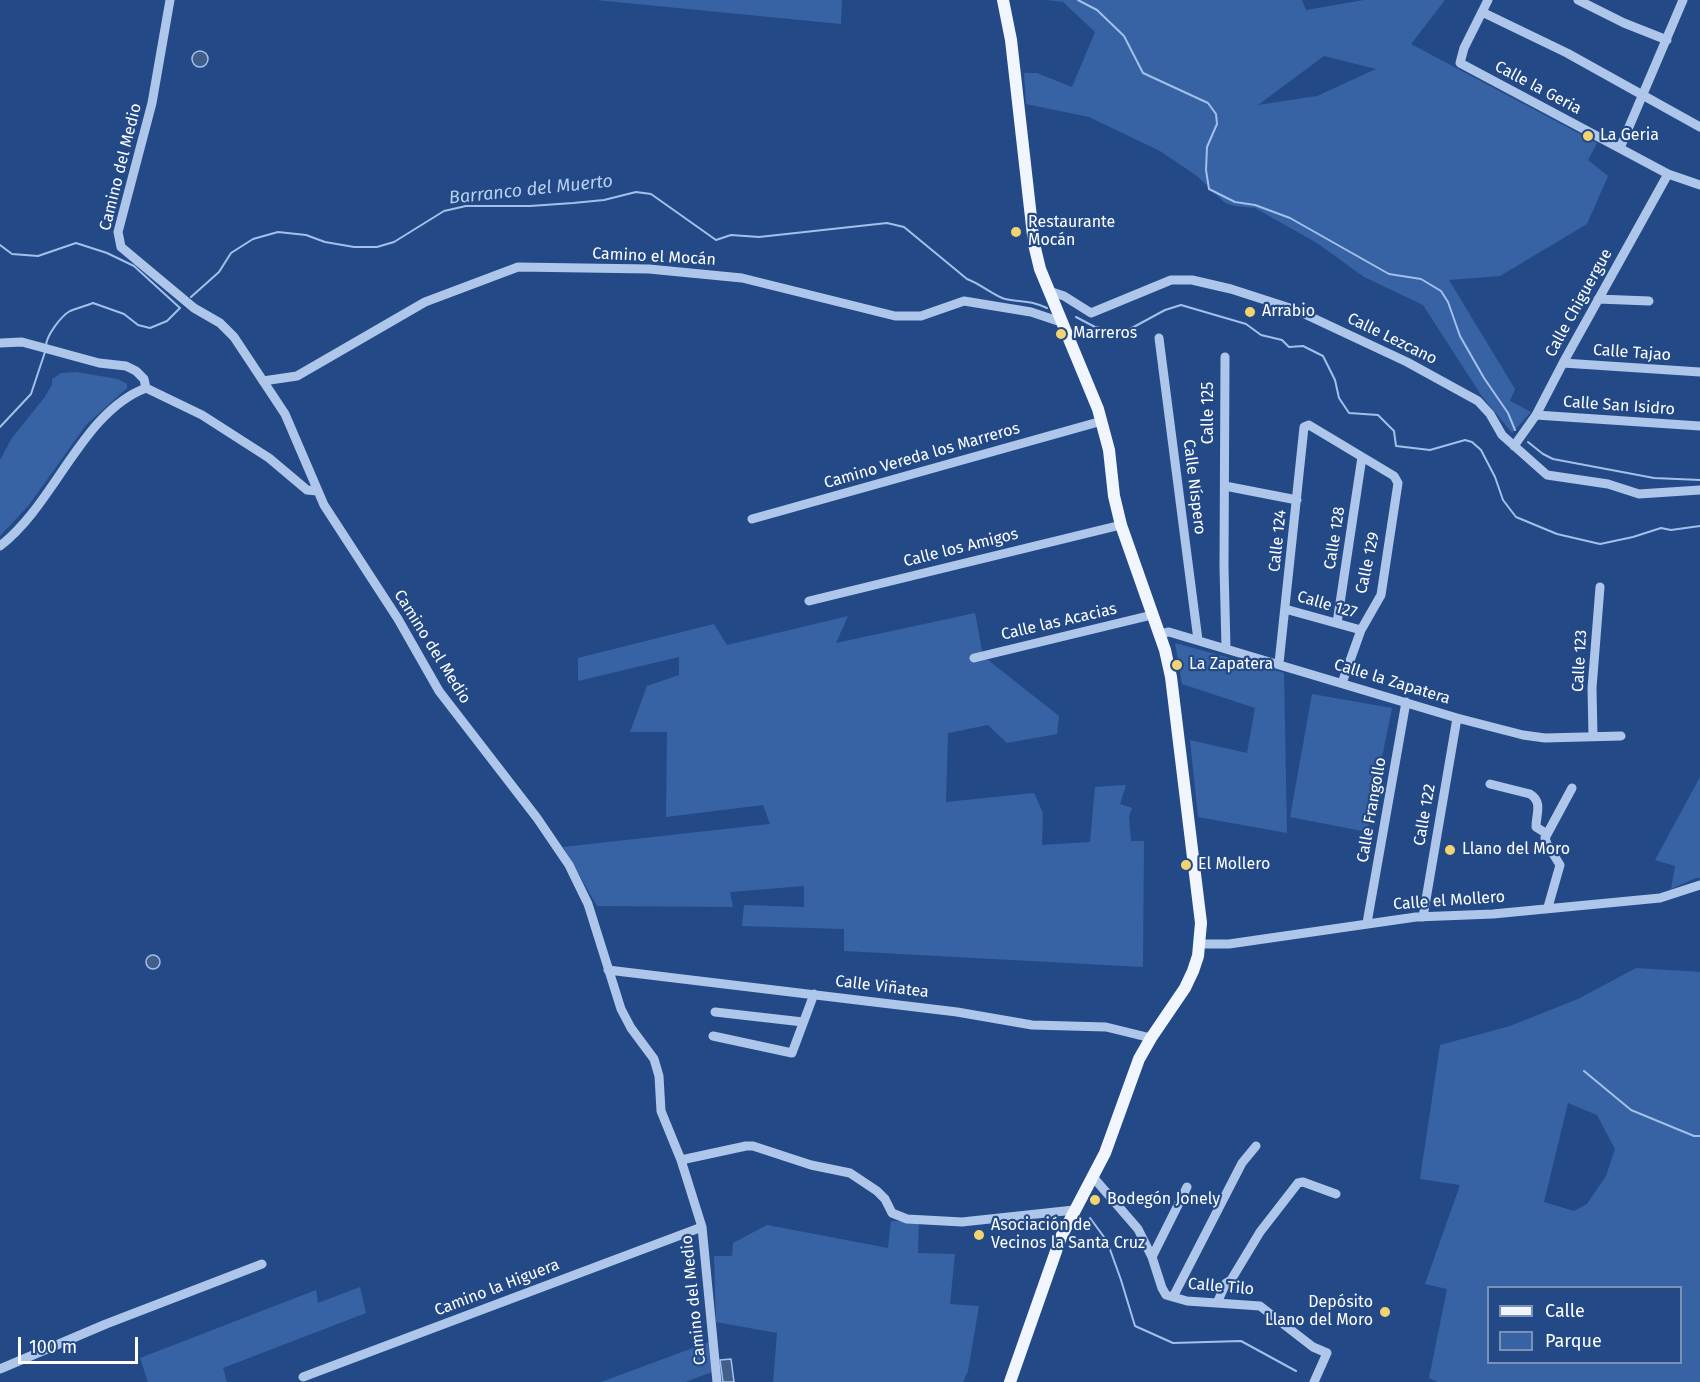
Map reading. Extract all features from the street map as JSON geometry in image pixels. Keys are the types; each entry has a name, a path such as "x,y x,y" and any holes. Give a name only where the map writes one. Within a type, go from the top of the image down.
{"main road":[{"path":"1003,0 1011,40 1030,223 1040,268 1102,421 1121,525 1159,634 1171,677 1201,923 1200,944 1193,971 1185,988 1150,1038 1130,1081 1105,1154 1060,1238 1010,1382"}],"street":[{"name":"Camino del Medio","path":"170,0 152,103 133,170 118,238 121,247 194,308 228,330 285,414 308,464 317,491 349,545 398,619 439,691 537,818 569,865 588,904 625,1020 654,1059 659,1076 660,1111 681,1160 702,1227 717,1382"},
{"path":"1488,0 1482,12 1567,53 1700,127"},
{"path":"1578,0 1624,23 1667,40"},
{"path":"1620,148 1683,0"},
{"name":"Calle la Geria","path":"1482,12 1464,48 1460,63 1668,174 1700,185"},
{"name":"Calle Chiguergue","path":"1515,446 1536,416 1668,174"},
{"name":"Camino el Mocán","path":"263,381 297,376 425,302 518,267 649,268 742,278 895,316 921,316 964,301 1031,312 1061,321"},
{"name":"Calle Lezcano","path":"1049,291 1064,296 1091,313 1171,280 1192,280 1231,289 1296,309 1407,362 1478,401 1491,414 1502,435 1547,475 1608,484 1640,494 1700,490"},
{"path":"1598,299 1649,301"},
{"name":"Calle Níspero","path":"1159,338 1198,640"},
{"path":"0,343 22,342 99,363 126,366 136,371 144,379 146,388"},
{"name":"Calle 125","path":"1225,357 1226,648"},
{"name":"Calle Tajao","path":"1563,363 1700,372"},
{"path":"0,546 27,522 93,430 123,401 146,388 202,415 269,458 307,490 317,491"},
{"name":"Calle San Isidro","path":"1536,416 1700,426"},
{"name":"Camino Vereda los Marreros","path":"752,519 1102,421"},
{"name":"Calle 124","path":"1280,663 1304,427 1309,424 1362,457"},
{"name":"Calle 129","path":"1342,683 1361,630 1381,595 1398,483 1397,479 1362,457"},
{"name":"Calle 128","path":"1337,623 1362,457"},
{"path":"1225,486 1297,500"},
{"name":"Calle los Amigos","path":"809,601 1121,525"},
{"name":"Calle 123","path":"1593,736 1593,688 1600,587"},
{"name":"Calle 127","path":"1285,609 1361,630"},
{"name":"Calle las Acacias","path":"974,658 1152,615"},
{"name":"Calle la Zapatera","path":"1159,634 1169,632 1198,640 1457,718 1523,735 1545,738 1620,736"},
{"name":"Calle Frangollo","path":"1367,923 1406,702"},
{"name":"Calle 122","path":"1423,917 1457,718"},
{"path":"1490,784 1534,797 1538,805 1536,826 1547,834"},
{"path":"1548,907 1560,865 1545,838 1572,788"},
{"name":"Calle el Mollero","path":"1200,944 1229,944 1423,917 1493,914 1660,898 1700,885"},
{"name":"Calle Viñatea","path":"608,970 974,1014 1032,1025 1106,1027 1150,1038"},
{"path":"713,1036 792,1053 814,994"},
{"path":"715,1011 803,1022"},
{"path":"681,1160 753,1146 811,1165 850,1173 877,1191 892,1213 908,1219 962,1222 1074,1210"},
{"path":"1173,1297 1242,1163 1256,1146"},
{"name":"Calle Tilo","path":"1092,1177 1134,1224 1152,1257 1166,1295 1187,1301 1260,1306 1313,1347 1327,1353 1314,1382"},
{"path":"1217,1303 1226,1284 1231,1280 1260,1232 1298,1183 1303,1182 1336,1194"},
{"path":"1152,1257 1187,1187"},
{"name":"Camino la Higuera","path":"303,1377 702,1227"},
{"path":"0,1369 106,1324 262,1264"}],"green space":[{"path":"596,0 842,0 841,24"},
{"path":"1047,0 1302,0 1306,10 1364,0 1445,0 1411,44 1597,143 1588,160 1608,176 1587,224 1500,276 1449,280 1515,389 1510,401 1531,412 1512,433 1481,395 1423,305 1364,277 1317,243 1255,208 1225,203 1197,176 1160,151 1089,117 1026,104 1024,73 1037,73 1072,87 1095,32 1063,2","holes":["1324,56 1376,69 1317,96 1258,105"]},
{"path":"76,372 118,379 127,384 127,388 86,425 29,505 0,536 0,460 12,438 44,398 52,385 52,379 61,373"},
{"path":"975,613 983,656 1059,716 1057,734 1007,743 988,725 948,733 946,802 1034,793 1043,813 1042,845 1090,842 1095,787 1126,785 1120,804 1132,808 1129,817 1131,841 1144,841 1143,967 844,951 844,929 742,926 744,905 804,907 804,886 730,892 733,907 597,906 563,847 770,824 763,805 666,817 667,732 630,732 647,686 679,675 679,657 578,681 578,658 714,624 727,645 848,616 836,643"},
{"path":"1175,643 1284,673 1287,833 1198,817 1190,740 1247,753 1255,708 1182,684"},
{"path":"1312,694 1392,708 1367,832 1290,817"},
{"path":"1700,777 1700,878 1671,889 1675,866 1655,860"},
{"path":"1636,968 1700,972 1700,1382 1438,1382 1429,1378 1447,1289 1425,1284 1460,1185 1420,1179 1440,1045 1510,1026 1578,999","holes":["1568,1103 1597,1115 1615,1149 1606,1176 1587,1204 1574,1211 1544,1202"]},
{"path":"891,1221 919,1222 918,1253 955,1254 950,1304 979,1306 968,1371 963,1382 773,1382 777,1333 716,1322 714,1256 732,1256 733,1243 767,1225 888,1248"},
{"path":"360,1287 366,1313 223,1368 227,1382 148,1382 140,1358 316,1290 318,1303"},
{"path":"709,1342 712,1372 685,1382 601,1382"}],"shaded area":[{"path":"200,51 208,59 200,67 192,59"},
{"path":"153,955 158,957 160,962 158,967 153,969 148,967 146,962 148,957"},
{"path":"731,1359 734,1382 723,1382 720,1360"}],"waterway":[{"path":"1078,0 1097,10 1124,36 1143,73 1208,103 1216,114 1217,124 1207,147 1206,170 1209,189 1235,202 1255,205 1290,218 1389,274 1421,279 1441,291 1448,302 1460,336 1484,378 1508,413 1515,430"},
{"name":"Barranco del Muerto","path":"191,297 219,272 231,253 253,239 278,232 306,235 325,242 354,247 377,247 394,242 444,211 466,206 573,203 604,200 636,192 651,194 716,240 731,235 759,237 887,223 904,227 967,279 1001,298 1030,302 1047,308"},
{"path":"0,245 12,254 38,256 76,243 107,253 134,266 180,308 167,321 150,328 138,325 124,314 93,303 66,314 51,332 46,346"},
{"name":"Barranco del Muerto","path":"1076,317 1095,327 1118,332 1130,329 1165,310 1181,305 1246,324 1261,335 1282,340 1289,347 1303,346 1323,356 1335,380 1339,398 1349,413 1378,415 1394,431 1396,446 1430,450 1465,440 1472,442 1481,450 1495,477 1503,500 1516,517 1557,534 1600,544 1661,528 1671,530 1700,526"},
{"name":"Barranco del Muerto","path":"0,427 31,394 45,352"},
{"path":"1528,442 1553,459 1654,478 1700,480"},
{"path":"1584,1071 1631,1110 1694,1136 1700,1136"},
{"path":"1090,1218 1107,1241 1135,1326 1173,1343 1241,1341 1296,1371"}],"place":[{"name":"La Geria","path":"1588,136"},
{"name":"Restaurante Mocán","path":"1016,232"},
{"name":"Arrabio","path":"1250,312"},
{"name":"Marreros","path":"1061,334"},
{"name":"La Zapatera","path":"1177,665"},
{"name":"Llano del Moro","path":"1450,850"},
{"name":"El Mollero","path":"1186,865"},
{"name":"Bodegón Jonely","path":"1095,1200"},
{"name":"Asociación de Vecinos la Santa Cruz","path":"979,1235"},
{"name":"Depósito Llano del Moro","path":"1385,1312"}]}
